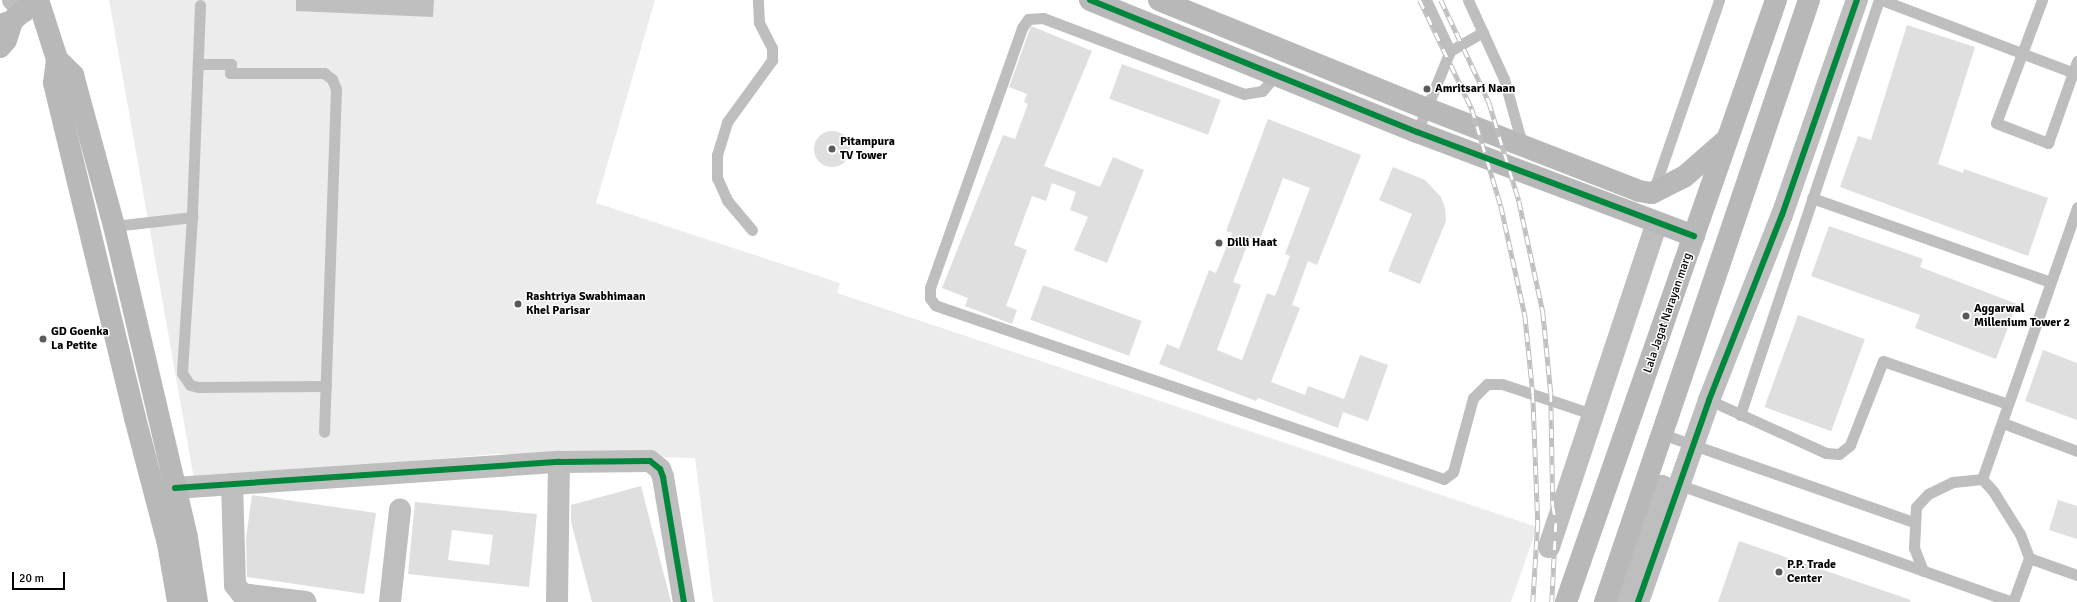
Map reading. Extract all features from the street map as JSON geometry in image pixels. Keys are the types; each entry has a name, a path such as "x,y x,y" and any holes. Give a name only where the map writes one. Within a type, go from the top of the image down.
{"street":[{"path":"1090,0 1417,132 1694,236"},
{"path":"1159,0 1428,109 1522,144 1639,191 1652,192 1684,177 1725,141"},
{"name":"Lala Jagat Narayan marg","path":"1566,602 1694,236 1725,141 1776,0"},
{"path":"1605,602 1809,0"},
{"path":"1638,602 1709,400 1782,214 1857,0"},
{"path":"0,47 6,40 20,9 57,59 73,76 114,226 175,488 172,517 178,602"},
{"path":"57,59 54,83 172,517 197,602"},
{"path":"1550,547 1657,222"},
{"path":"175,488 559,462 650,461 660,469 684,602"},
{"path":"556,602 559,462"},
{"path":"232,484 235,585 242,594 306,602"},
{"path":"1621,602 1662,486 1678,489"},
{"path":"390,602 400,510"}],"lane":[{"path":"752,230 727,200 717,178 717,155 727,122 772,60 772,48 759,22 758,0"},
{"path":"1426,0 1450,52"},
{"path":"1468,0 1504,80 1522,144"},
{"path":"1652,192 1719,0"},
{"path":"1740,415 1879,0"},
{"path":"1882,0 2075,73"},
{"path":"2042,0 1996,123 2048,143 2075,73 2077,61"},
{"path":"200,5 192,217 182,373 190,385 199,387 326,386"},
{"path":"1276,75 1262,91 1244,94 1043,18 1028,19 1022,28 932,280 930,298 934,305 1444,479 1453,472 1473,398 1487,384 1502,384 1594,415"},
{"path":"1417,132 1428,109 1450,52 1483,32"},
{"path":"198,64 231,64 230,73 324,74 332,79 336,89 324,432"},
{"path":"1812,198 2050,282"},
{"path":"1982,479 2003,423 2008,404 2077,206"},
{"path":"1782,214 1804,222"},
{"path":"114,226 192,217"},
{"path":"1709,400 1826,453 1839,454 1850,445 1883,361 2008,404"},
{"path":"2003,423 2077,451"},
{"path":"1662,434 1694,443 1913,522"},
{"path":"1649,472 1678,489 2013,602 2029,558 2020,534 1993,491 1982,479"},
{"path":"1923,571 1914,548 1913,522 1916,507 1928,494 1953,482 1982,479"},
{"path":"2029,558 2077,575"}],"shaded area":[{"name":"Rashtriya Swabhimaan Khel Parisar","path":"109,0 655,0 596,203 840,283 837,293 1537,527 1511,602 713,602 695,458 495,454 194,479"},
{"path":"296,0 434,0 433,17 296,11"}],"building":[{"path":"1907,25 1975,47 1938,164 1963,173 1964,169 2048,198 2028,256 1840,187 1858,136 1871,140"},
{"path":"1031,26 1092,51 1044,166 1100,187 1113,157 1144,170 1107,263 1074,250 1088,217 1070,210 1076,192 1052,183 1046,201 1032,196 1014,245 1027,250 1006,306 1017,310 1012,324 965,306 968,298 942,288 1003,135 1015,139 1028,104 1024,102 1027,94 1009,87"},
{"path":"1122,64 1221,100 1208,135 1109,99"},
{"path":"1268,119 1361,155 1317,265 1308,261 1292,305 1300,308 1271,382 1305,395 1308,386 1344,399 1360,355 1388,365 1368,421 1343,412 1338,428 1258,398 1256,401 1159,364 1167,344 1179,349 1209,270 1216,273 1232,233 1226,231","holes":["1283,178 1310,188 1285,254 1290,256 1275,296 1267,293 1242,360 1217,350 1241,285 1233,282 1250,238 1259,242"]},
{"name":"Pitampura TV Tower","path":"832,131 842,134 847,139 850,149 847,159 842,164 832,167 822,164 817,159 814,149 817,139 822,134"},
{"path":"1393,167 1425,180 1441,197 1445,208 1446,221 1420,284 1388,271 1412,214 1379,200"},
{"path":"1829,226 1923,259 1920,267 2017,304 1996,359 1915,328 1920,315 1811,276"},
{"path":"1043,285 1142,321 1129,356 1030,320"},
{"path":"1798,315 1865,339 1831,431 1764,407"},
{"path":"2043,350 2077,363 2077,420 2025,401"},
{"path":"641,486 671,602 592,602 571,522 571,505"},
{"path":"252,495 376,513 364,594 247,577 246,538"},
{"path":"2058,500 2077,506 2077,539 2049,530"},
{"path":"415,502 537,514 529,587 408,574","holes":["452,530 493,535 489,565 448,560"]},
{"name":"P.P. Trade Center","path":"1739,541 1911,600 1910,602 1718,602"}],"railway":[{"path":"1420,0 1472,109 1501,206 1525,315 1533,394 1538,523 1533,602"},
{"path":"1441,0 1489,102 1519,201 1543,312 1551,393 1553,506 1556,523 1552,602"}],"cycle path":[{"path":"1090,0 1417,132 1694,236"},
{"path":"1638,602 1709,400 1782,215 1857,0"},
{"path":"175,488 559,462 650,461 660,469 663,477 684,602"}],"place":[{"name":"Amritsari Naan","path":"1427,89"},
{"name":"Pitampura TV Tower","path":"832,149"},
{"name":"Dilli Haat","path":"1219,243"},
{"name":"Rashtriya Swabhimaan Khel Parisar","path":"518,304"},
{"name":"Aggarwal Millenium Tower 2","path":"1966,316"},
{"name":"GD Goenka La Petite","path":"43,339"},
{"name":"P.P. Trade Center","path":"1779,572"}]}
